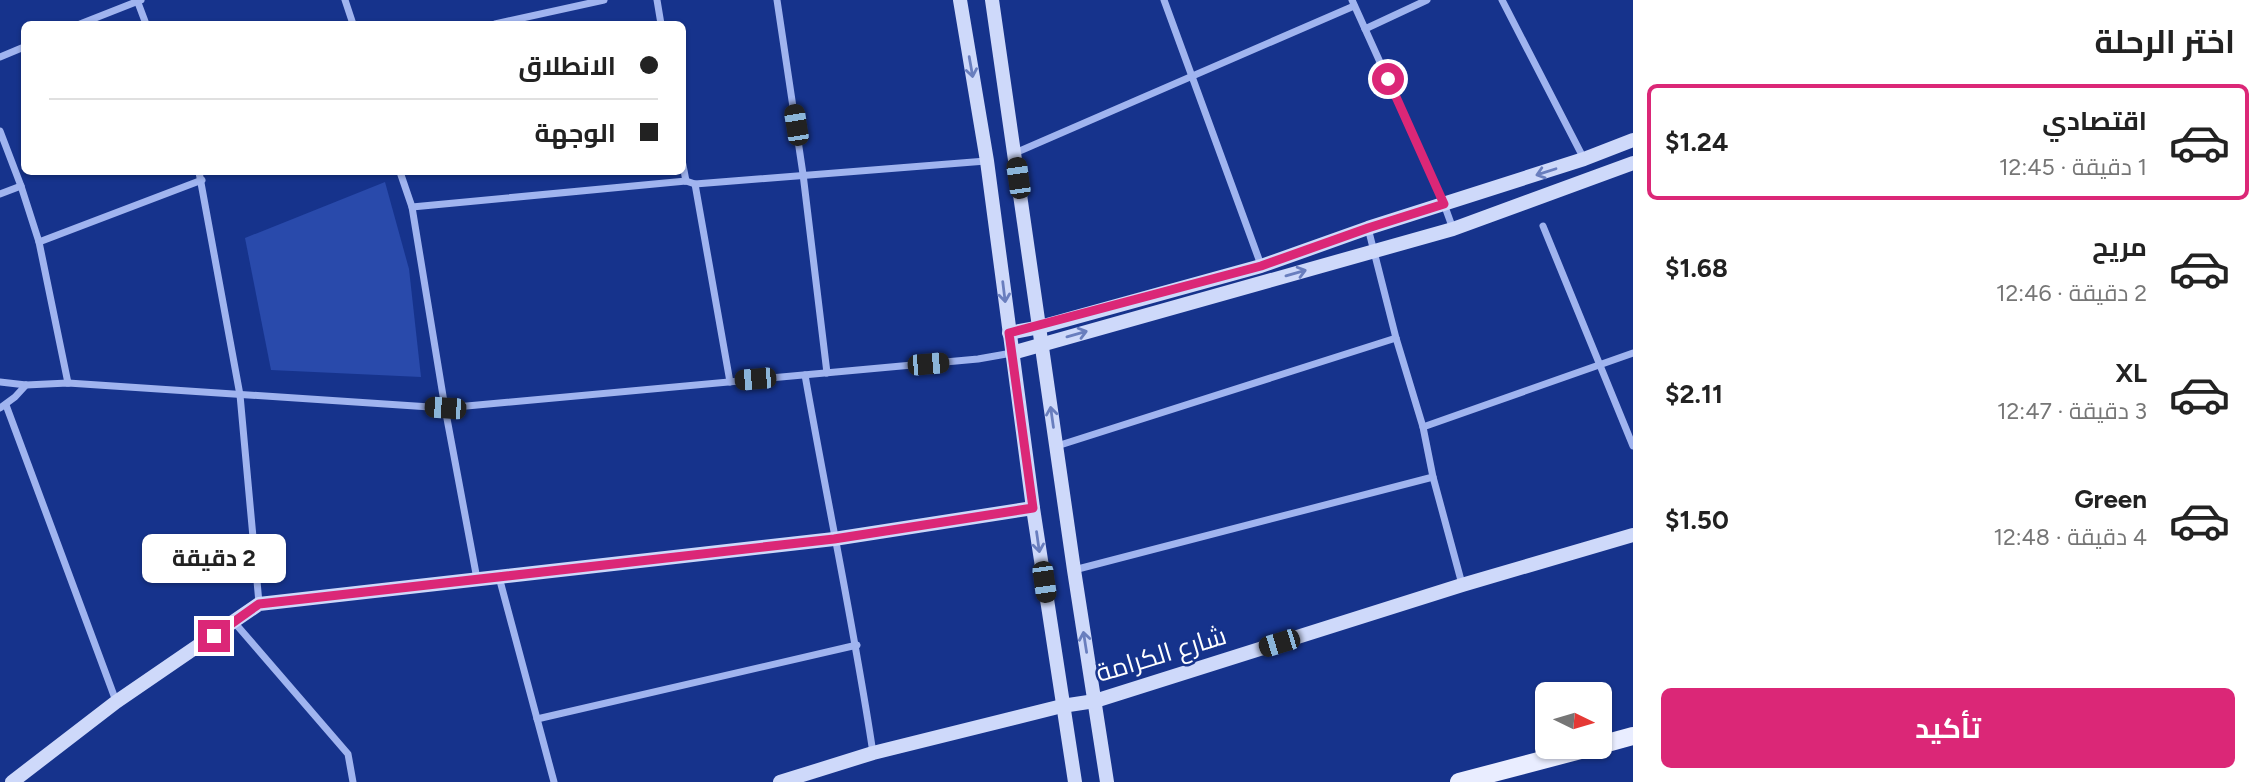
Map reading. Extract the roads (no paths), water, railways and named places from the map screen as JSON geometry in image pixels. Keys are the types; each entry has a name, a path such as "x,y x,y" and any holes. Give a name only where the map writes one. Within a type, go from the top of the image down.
{"main road":[{"path":"1612,742 1633,736"},
{"path":"1459,782 1543,760"}],"street":[{"path":"87,21 138,0 145,21"},
{"path":"345,0 352,21"},
{"path":"509,21 604,0"},
{"path":"657,0 660,21"},
{"path":"776,0 803,174 827,373"},
{"path":"960,0 987,161 1033,508 1076,782"},
{"path":"992,0 1107,782"},
{"path":"1164,0 1261,266"},
{"path":"1365,29 1427,0"},
{"path":"1502,0 1584,159"},
{"path":"1014,153 1193,77 1353,3 1453,229"},
{"path":"0,57 21,48"},
{"path":"0,131 39,242 68,383"},
{"path":"1009,333 1040,327 1261,266 1633,141"},
{"path":"412,207 686,181 695,184 987,161"},
{"path":"0,382 26,385 68,383 445,408 978,359 1012,353 1453,229 1633,163"},
{"path":"401,175 412,207 477,580"},
{"path":"685,175 686,181"},
{"path":"39,242 201,176 240,395 259,604"},
{"path":"695,184 730,382"},
{"path":"0,194 21,186"},
{"path":"1543,226 1633,446"},
{"path":"1368,228 1396,338 1423,427 1433,477 1462,585"},
{"path":"1056,446 1396,338"},
{"path":"1423,427 1633,353"},
{"path":"805,375 834,539 857,645 873,753"},
{"path":"26,385 3,407 116,702"},
{"path":"1074,570 1433,477"},
{"path":"12,782 116,702 259,604 834,539 1033,508"},
{"name":"شارع الكرامة","path":"780,782 873,753 1062,706 1095,701 1462,585 1633,535"},
{"path":"499,577 554,782"},
{"path":"234,622 348,754 353,782"},
{"path":"537,719 857,645"}]}
